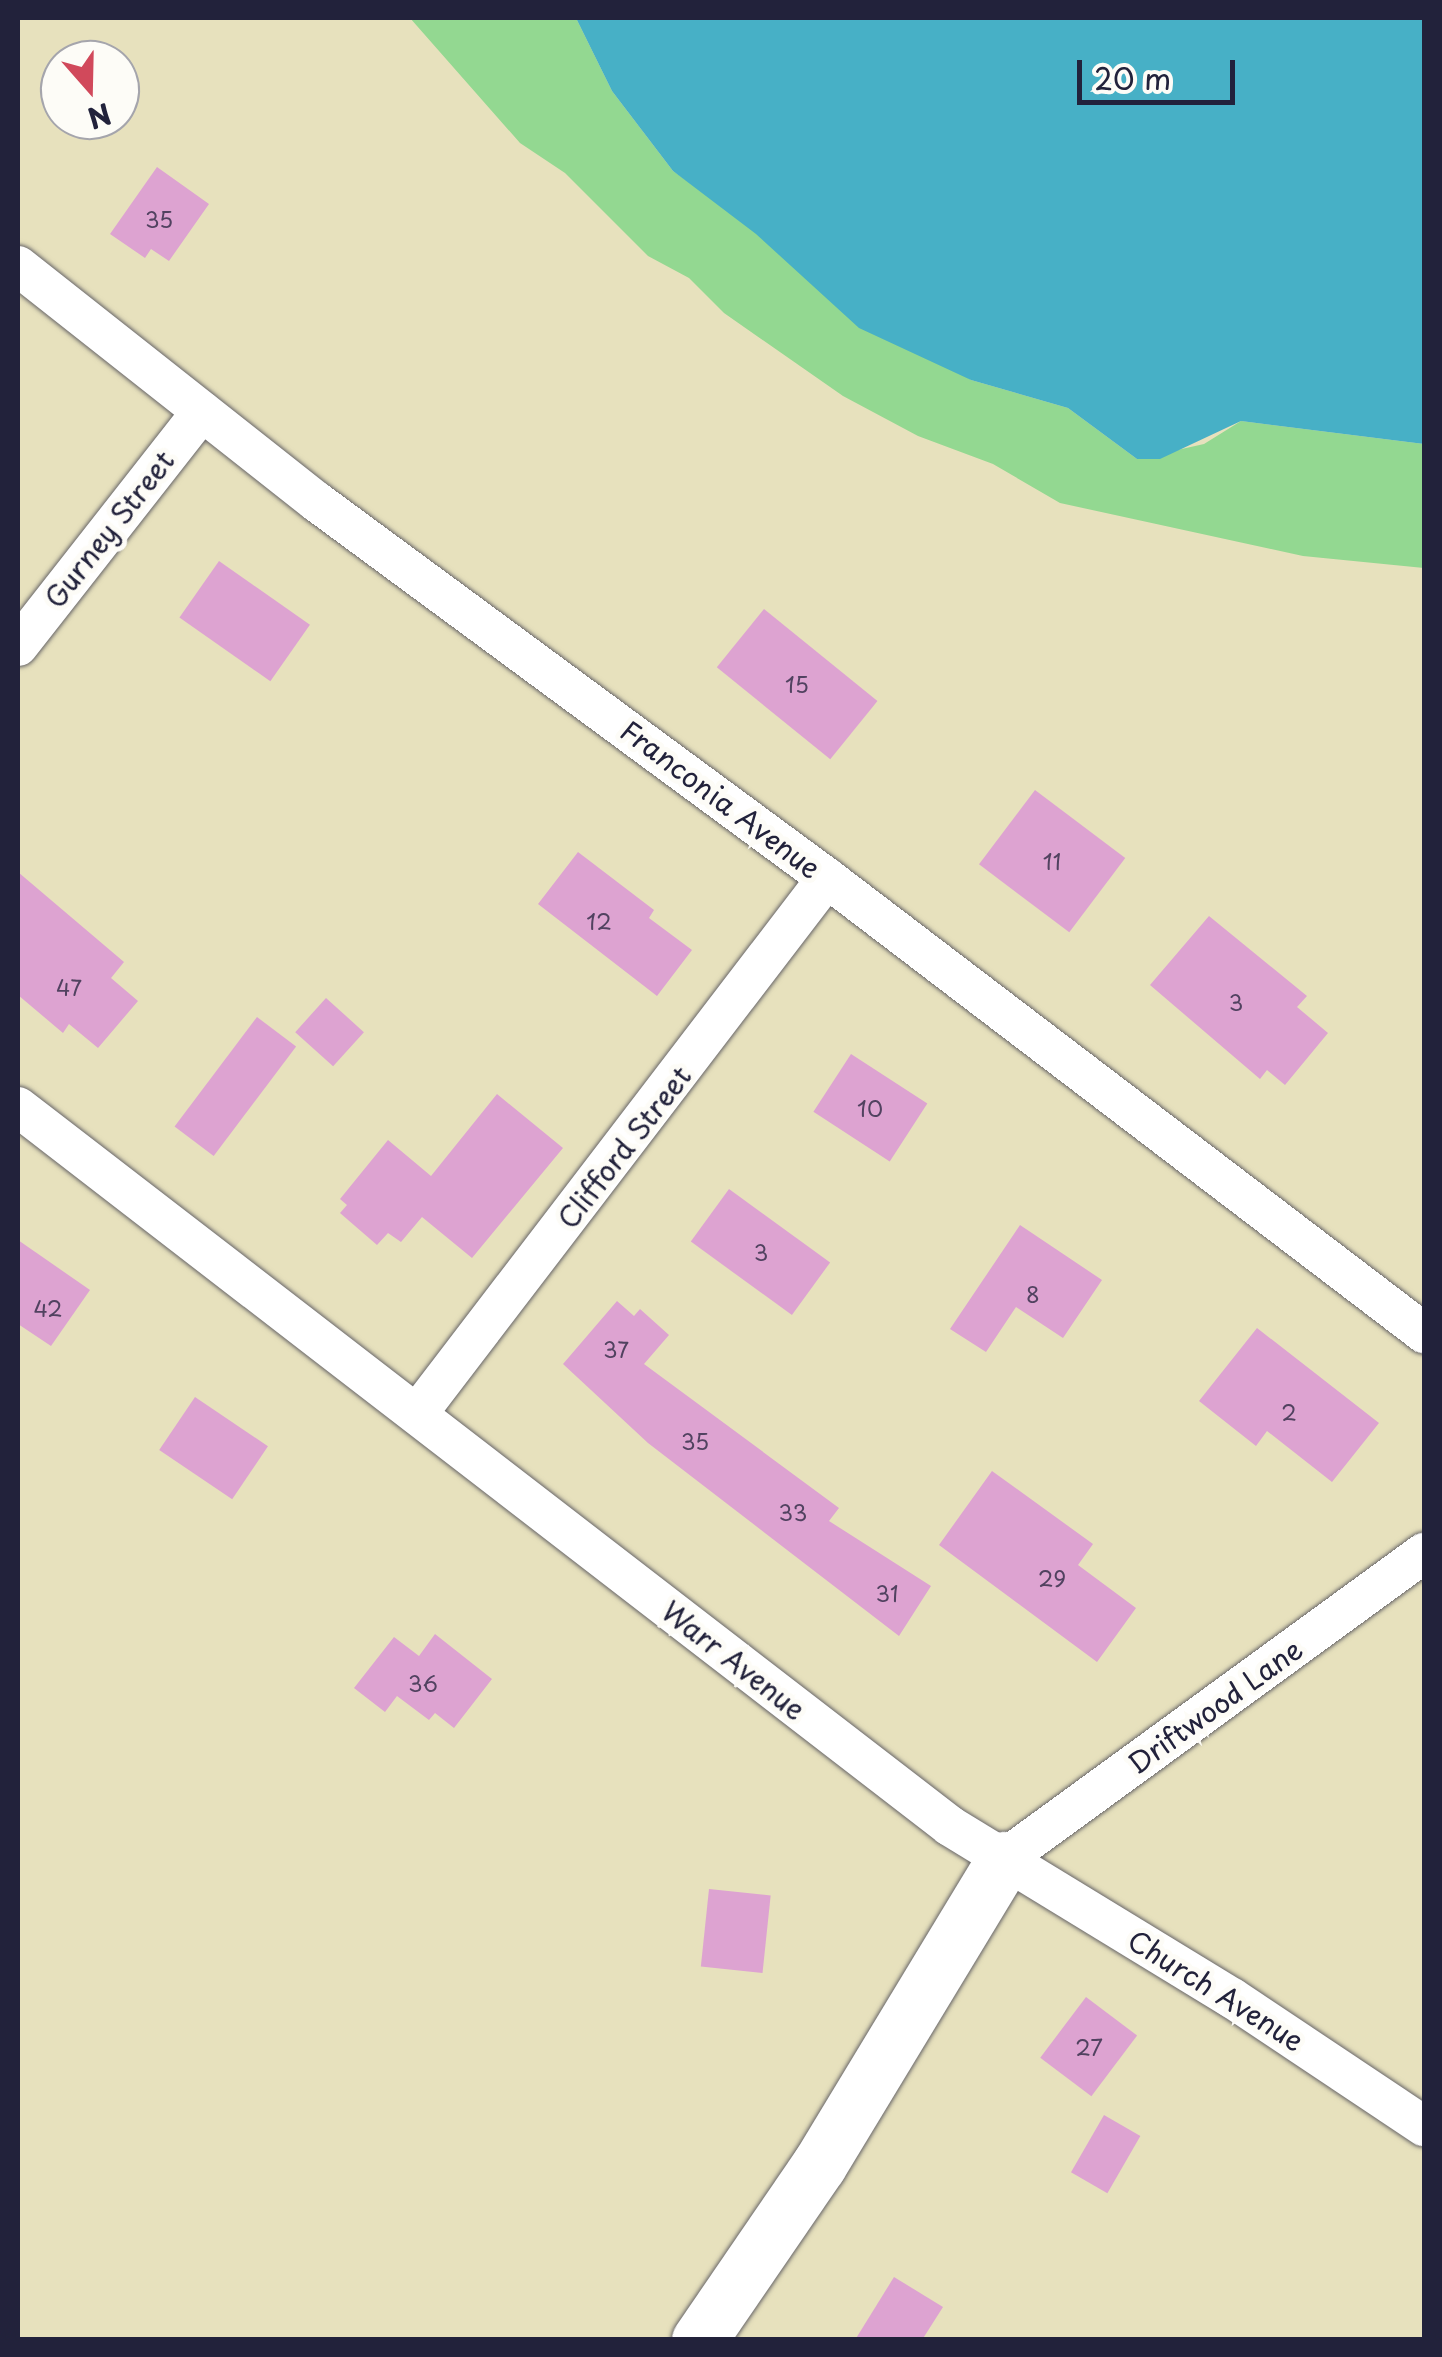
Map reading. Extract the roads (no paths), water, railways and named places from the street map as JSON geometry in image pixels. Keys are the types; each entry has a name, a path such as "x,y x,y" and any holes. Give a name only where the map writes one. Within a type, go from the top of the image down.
{"street":[{"name":"Franconia Avenue","path":"18,266 202,411 827,878 1424,1333"},
{"name":"Gurney Street","path":"18,646 202,411"},
{"name":"Clifford Street","path":"417,1414 827,878"},
{"name":"Warr Avenue","path":"18,1107 950,1826 1004,1859"},
{"name":"Driftwood Lane","path":"1004,1859 1424,1553"},
{"name":"Church Avenue","path":"1004,1859 1424,2126"},
{"path":"699,2340 819,2165 1004,1859"}],"water":[{"path":"576,18 1424,18 1424,444 1241,421 1160,459 1137,459 1068,408 971,380 859,328 756,234 673,171 612,91"}]}
